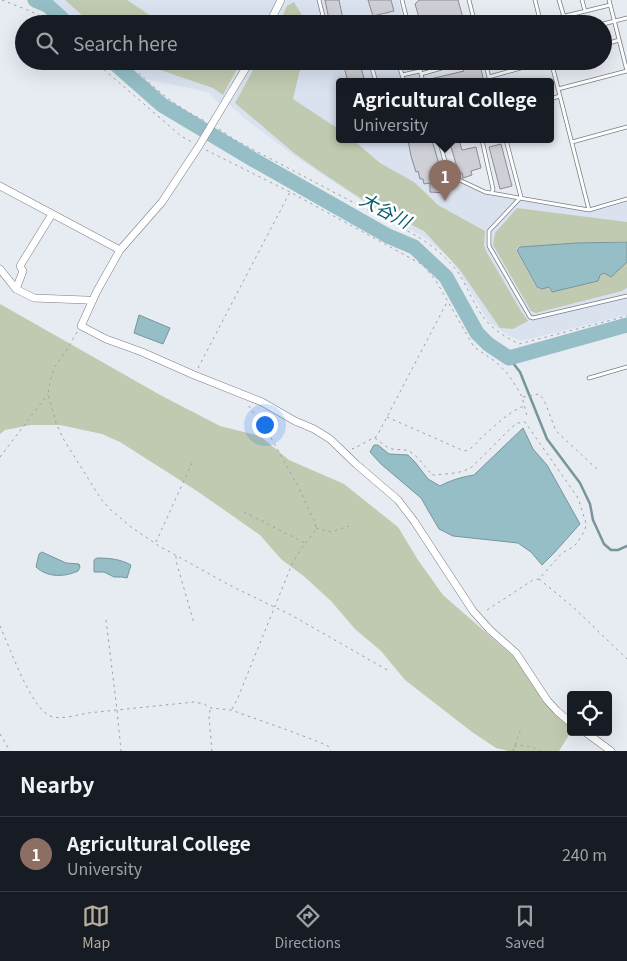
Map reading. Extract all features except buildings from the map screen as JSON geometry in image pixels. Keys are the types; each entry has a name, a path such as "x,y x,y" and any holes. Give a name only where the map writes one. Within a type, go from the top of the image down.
{"street":[{"path":"274,15 281,0"},
{"path":"245,70 200,145 162,202 120,250 92,301 81,326 106,339 142,352 194,376 262,402 330,439 398,500 414,521 473,611 490,630 516,653 547,700 567,719"},
{"path":"0,186 120,250"},
{"path":"16,289 23,270 20,266 52,214"},
{"path":"0,269 16,289 34,298 92,301"},
{"path":"591,736 611,751"}],"lane":[{"path":"319,0 323,15"},
{"path":"402,0 406,15"},
{"path":"469,0 473,15"},
{"path":"535,0 539,15"},
{"path":"559,0 563,15"},
{"path":"582,0 585,11"},
{"path":"558,89 627,71 609,0"},
{"path":"571,15 610,5"},
{"path":"614,21 627,18"},
{"path":"612,42 619,40"},
{"path":"401,70 403,78"},
{"path":"402,75 429,70"},
{"path":"487,70 489,77 514,70"},
{"path":"553,70 589,210"},
{"path":"421,72 422,78"},
{"path":"554,98 560,96"},
{"path":"572,142 627,127"},
{"path":"440,143 449,175 486,192 589,210 627,199"},
{"path":"483,143 494,189 492,193"},
{"path":"507,143 521,197"},
{"path":"521,197 489,231 489,246 530,317 534,318 627,296"},
{"path":"588,378 627,368"}],"path":[{"path":"2,0 39,15"},
{"path":"104,70 181,136 290,192 423,265 436,281 474,347 507,372 523,397 527,416"},
{"path":"139,73 178,106 234,140 428,243 439,251 459,274 486,321 507,338 519,344 627,316"},
{"path":"194,376 290,192"},
{"path":"346,446 353,449 377,436 446,304 449,302"},
{"path":"81,326 54,368 48,394 56,423 64,440 102,500 131,527 176,555 389,671"},
{"path":"0,457 48,394"},
{"path":"523,397 539,394 544,400 556,431 600,471"},
{"path":"231,710 237,700 292,564 315,531 316,524 298,486 270,436 244,396"},
{"path":"387,417 464,451 468,451 508,415 525,406"},
{"path":"375,438 386,447 405,450 416,456 432,475 444,474 466,471 512,427 518,423 525,422 578,498 586,523 585,530 577,543 562,553 539,578 478,616"},
{"path":"156,543 193,461"},
{"path":"244,512 305,543"},
{"path":"315,528 331,532 349,526"},
{"path":"176,555 176,561 194,623"},
{"path":"539,578 627,660"},
{"path":"106,620 121,751"},
{"path":"0,626 28,690 43,712 52,717 194,702 211,708 231,710 319,742 328,746 331,751"},
{"path":"211,708 209,717 212,751"},
{"path":"512,751 521,728"},
{"path":"0,734 10,751"},
{"path":"514,746 524,745 540,751"}],"shaded area":[{"path":"49,0 277,0 271,15 67,15"},
{"path":"286,0 398,0 402,15 279,15"},
{"path":"133,70 243,70 225,102 218,103 208,92 146,79"},
{"path":"249,70 418,70 420,78 336,78 336,143 436,143 446,176 481,193 590,212 627,202 627,315 521,341 509,336 489,322 451,259 424,237 388,218 293,155 249,122 229,104"}],"green space":[{"path":"65,0 127,0 150,15 82,15"},
{"path":"294,2 302,15 283,15 287,6"},
{"path":"160,70 236,70 223,95 213,88"},
{"path":"253,70 300,70 293,99 336,127 336,143 357,143 380,163 414,182 438,205 485,231 484,245 486,251 528,321 513,329 500,328 460,270 424,231 366,202 318,170 294,153 235,103"},
{"path":"517,208 627,222 627,241 575,243 520,247 516,249 536,287 541,289 548,286 551,292 597,281 599,274 604,273 610,277 627,261 627,288 622,291 536,313 531,311 493,245 495,233"},
{"path":"0,304 162,396 220,426 260,436 289,460 344,484 398,527 418,560 443,595 513,656 537,689 567,721 568,736 559,751 508,751 496,748 472,732 405,680 381,651 355,629 331,601 306,578 281,559 260,535 197,491 120,442 102,434 60,425 31,425 5,430 0,434"}],"water":[{"path":"627,242 627,262 611,277 604,273 600,275 598,281 552,292 549,287 542,289 537,287 517,250 520,247"},
{"path":"139,315 170,328 163,344 134,333"},
{"path":"523,428 533,449 547,465 580,524 542,565 531,552 518,543 453,536 439,529 421,498 381,464 370,452 374,445 378,445 389,454 408,455 428,479 440,486 474,475"},
{"path":"42,552 66,563 79,564 80,567 78,571 68,574 51,575 36,567 39,554"},
{"path":"97,558 114,559 131,565 127,578 114,577 104,572 94,572 94,560"}],"waterway":[{"name":"大谷川","path":"35,0 47,5 58,15"},
{"name":"大谷川","path":"122,70 162,105 388,236 414,247 446,277 477,333 488,344 509,358 627,325"},
{"path":"509,358 520,372 547,439 580,483 590,504 593,520 604,544 611,550 618,550 627,546"}],"place":[{"name":"Agricultural College","path":"445,201"}]}
